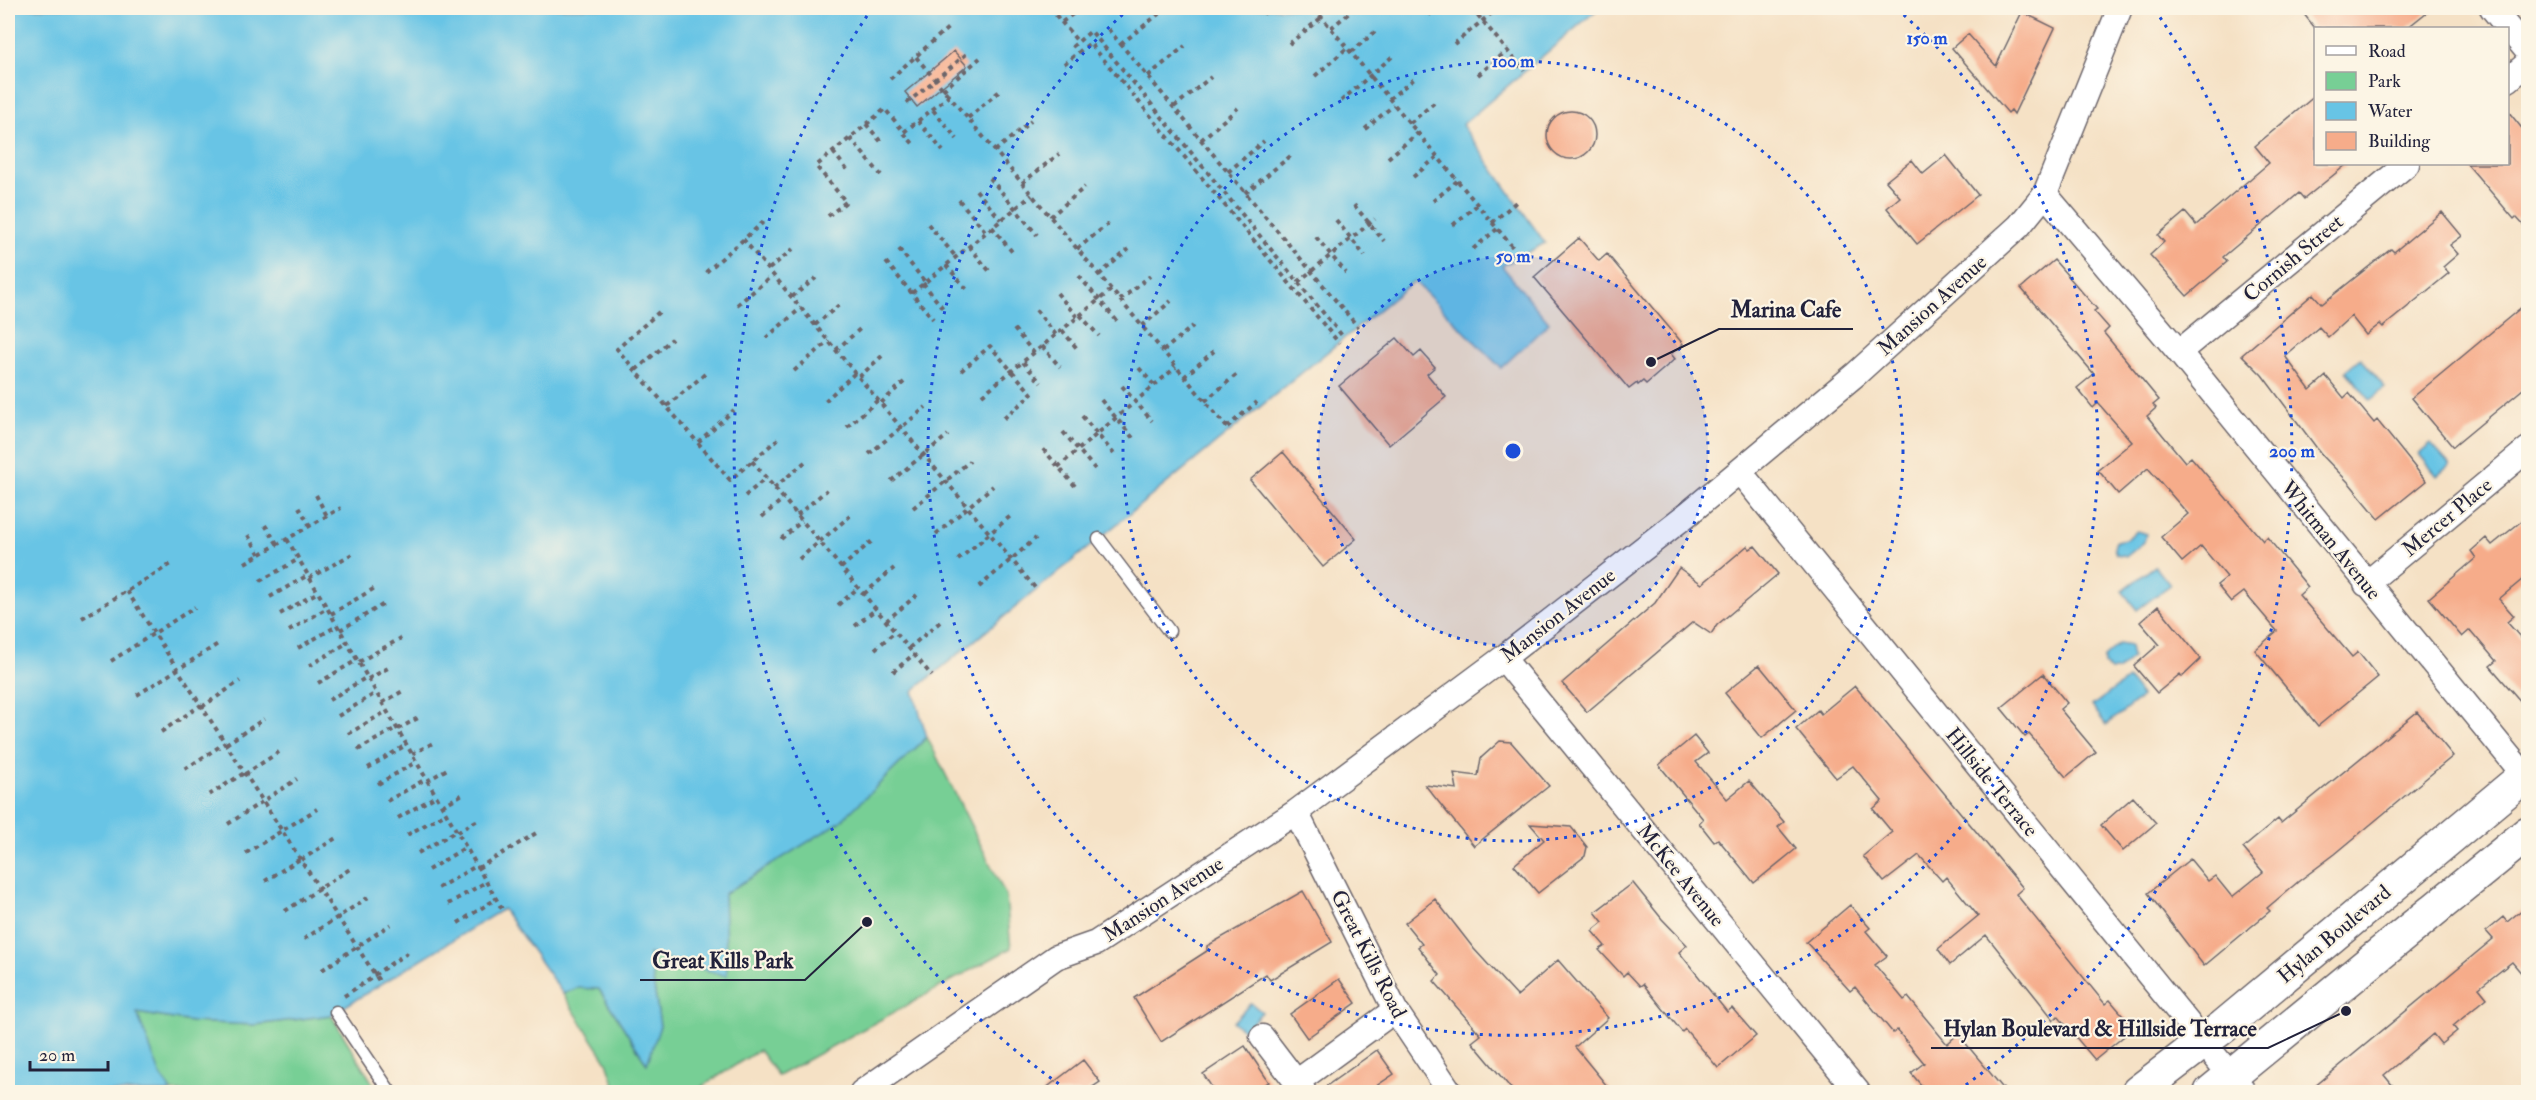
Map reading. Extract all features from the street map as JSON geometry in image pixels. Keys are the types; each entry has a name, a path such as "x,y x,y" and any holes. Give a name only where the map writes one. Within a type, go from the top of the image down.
{"main road":[{"name":"Hylan Boulevard","path":"2138,1092 2202,1043 2527,775"},
{"name":"Hylan Boulevard","path":"2228,1087 2529,832"}],"street":[{"name":"Mansion Avenue","path":"862,1092 1056,957 1096,943 1296,812 1503,658 1740,472 2019,226 2045,194 2120,8"},
{"path":"2492,8 2508,27"},
{"path":"2509,28 2529,52"},
{"path":"2509,79 2529,63"},
{"name":"Cornish Street","path":"2180,352 2406,165"},
{"name":"Whitman Avenue","path":"2045,194 2180,352 2366,584 2527,775"},
{"name":"Mercer Place","path":"2366,584 2529,449"},
{"name":"Hillside Terrace","path":"1740,472 2202,1043 2228,1087"},
{"name":"McKee Avenue","path":"1503,658 1858,1092"},
{"name":"Great Kills Road","path":"1296,812 1395,1010 1450,1092"},
{"path":"1262,1037 1301,1087 1395,1010"}],"lane":[{"path":"1099,539 1169,631"},
{"path":"336,1012 390,1092"}],"path":[{"path":"1050,8 1078,42"},
{"path":"1062,22 1081,8"},
{"path":"1263,14 1270,8"},
{"path":"1314,8 1520,256"},
{"path":"1330,28 1355,8"},
{"path":"1429,15 1437,8"},
{"path":"1472,8 1524,71"},
{"path":"1454,44 1498,8"},
{"path":"1121,44 1160,13"},
{"path":"1288,44 1322,17"},
{"path":"890,79 949,27"},
{"path":"1108,29 1358,327"},
{"path":"1072,47 1091,31 1344,338"},
{"path":"1315,76 1375,32"},
{"path":"1064,64 1090,43 1339,343"},
{"path":"1148,76 1185,46"},
{"path":"1478,75 1508,50"},
{"path":"907,103 969,52"},
{"path":"1341,101 1394,55"},
{"path":"916,57 1229,429 1257,402"},
{"path":"943,90 980,58"},
{"path":"1174,107 1211,77"},
{"path":"1389,99 1414,79"},
{"path":"968,118 1002,89"},
{"path":"904,132 949,96"},
{"path":"1410,123 1434,103"},
{"path":"1365,129 1394,105"},
{"path":"1201,140 1238,108"},
{"path":"828,216 846,202 816,166 866,124 885,109 915,146"},
{"path":"932,109 957,139"},
{"path":"918,121 943,151"},
{"path":"995,151 1031,121"},
{"path":"866,124 882,143"},
{"path":"1388,158 1418,133"},
{"path":"850,138 881,175"},
{"path":"1228,172 1264,141"},
{"path":"833,152 848,171"},
{"path":"1022,183 1059,154"},
{"path":"1245,193 1293,154"},
{"path":"1413,177 1437,157"},
{"path":"990,178 1037,235"},
{"path":"1433,201 1457,181"},
{"path":"1050,217 1085,187"},
{"path":"976,190 1001,220"},
{"path":"912,293 1032,195"},
{"path":"958,200 986,232"},
{"path":"1492,223 1516,202"},
{"path":"1354,205 1384,241"},
{"path":"1453,225 1477,205"},
{"path":"706,272 766,219"},
{"path":"1298,282 1375,219"},
{"path":"1336,220 1365,256"},
{"path":"928,224 956,257"},
{"path":"1077,249 1108,224"},
{"path":"992,227 1014,254"},
{"path":"1473,249 1497,229"},
{"path":"1316,237 1346,273"},
{"path":"743,239 1037,590"},
{"path":"969,246 991,273"},
{"path":"769,269 794,249"},
{"path":"898,249 945,311"},
{"path":"1099,274 1129,249"},
{"path":"886,262 933,319"},
{"path":"946,265 969,292"},
{"path":"737,305 773,275"},
{"path":"1078,276 1117,321"},
{"path":"1120,300 1150,276"},
{"path":"792,297 816,278"},
{"path":"982,395 1112,290"},
{"path":"1058,293 1099,336"},
{"path":"1142,326 1171,301"},
{"path":"815,325 839,305"},
{"path":"766,338 801,308"},
{"path":"1036,310 1056,335"},
{"path":"659,312 617,349 730,480 778,439"},
{"path":"1163,351 1193,326"},
{"path":"836,350 861,328"},
{"path":"1014,329 1034,353"},
{"path":"1062,330 1079,351"},
{"path":"636,370 672,339"},
{"path":"794,371 829,341"},
{"path":"961,371 990,346 1032,394 1002,420"},
{"path":"1042,346 1060,367"},
{"path":"1184,376 1214,351"},
{"path":"825,401 882,356"},
{"path":"1023,362 1041,383"},
{"path":"1058,466 1176,367"},
{"path":"1139,368 1155,386"},
{"path":"667,406 705,374"},
{"path":"1205,401 1236,375"},
{"path":"847,427 904,382"},
{"path":"1122,386 1152,422"},
{"path":"1101,400 1133,438"},
{"path":"869,454 926,407"},
{"path":"698,442 734,410"},
{"path":"1082,416 1114,454"},
{"path":"1063,432 1095,469"},
{"path":"891,481 948,435"},
{"path":"1043,449 1075,486"},
{"path":"752,461 932,676"},
{"path":"913,508 970,461"},
{"path":"774,488 805,462"},
{"path":"745,496 766,478"},
{"path":"936,534 993,486"},
{"path":"797,515 827,490"},
{"path":"316,495 327,516"},
{"path":"762,517 783,499"},
{"path":"299,507 310,526"},
{"path":"245,563 341,508"},
{"path":"958,560 1013,514"},
{"path":"799,559 850,516"},
{"path":"781,538 802,520"},
{"path":"265,525 278,545"},
{"path":"248,535 260,555"},
{"path":"980,587 1036,538"},
{"path":"287,539 502,909"},
{"path":"841,568 872,541"},
{"path":"270,597 354,553"},
{"path":"260,581 299,559"},
{"path":"82,618 172,563"},
{"path":"864,594 894,568"},
{"path":"331,614 375,588"},
{"path":"838,605 858,588"},
{"path":"127,591 381,984"},
{"path":"280,614 318,592"},
{"path":"886,621 917,595"},
{"path":"298,648 384,604"},
{"path":"111,661 195,607"},
{"path":"289,631 327,608"},
{"path":"855,626 876,609"},
{"path":"909,648 940,622"},
{"path":"875,649 895,632"},
{"path":"318,683 401,638"},
{"path":"309,666 347,643"},
{"path":"137,695 218,644"},
{"path":"893,672 914,654"},
{"path":"329,700 388,668"},
{"path":"161,732 240,681"},
{"path":"382,703 403,691"},
{"path":"338,716 376,693"},
{"path":"348,734 387,711"},
{"path":"358,750 418,718"},
{"path":"185,769 264,719"},
{"path":"412,754 433,742"},
{"path":"368,768 406,745"},
{"path":"209,795 279,752"},
{"path":"378,784 416,762"},
{"path":"387,801 447,769"},
{"path":"228,824 297,779"},
{"path":"442,806 463,794"},
{"path":"398,818 436,796"},
{"path":"246,853 317,809"},
{"path":"407,835 446,813"},
{"path":"418,853 478,820"},
{"path":"438,888 538,832"},
{"path":"266,881 336,838"},
{"path":"428,870 466,847"},
{"path":"285,911 353,867"},
{"path":"448,904 486,882"},
{"path":"304,939 372,895"},
{"path":"458,923 496,899"},
{"path":"322,970 391,924"},
{"path":"341,999 410,951"}],"green space":[{"path":"927,737 1006,896 1011,948 778,1076 759,1050 694,1092 617,1092 607,1062 563,994 577,988 599,989 646,1063 660,1026 649,954 724,894 840,822"},
{"path":"137,1013 192,1022 255,1025 331,1015 378,1092 141,1092"}],"water":[{"path":"8,8 1599,8 1462,125 1545,243 1502,266 1549,323 1501,368 1414,281 913,691 927,737 840,822 724,894 727,976 649,954 660,1026 647,1064 599,989 577,988 563,994 503,909 331,1015 255,1025 192,1022 137,1013 160,1074 171,1092 8,1092"},
{"path":"2361,358 2385,388 2370,400 2346,371"},
{"path":"2431,444 2450,465 2437,476 2419,454"},
{"path":"2137,531 2146,534 2144,542 2127,556 2116,554 2114,548 2116,541 2126,539"},
{"path":"2155,566 2170,585 2137,610 2122,591"},
{"path":"2119,644 2130,646 2132,658 2117,671 2110,671 2104,665 2104,657"},
{"path":"2128,679 2142,697 2106,725 2092,706"},
{"path":"1251,1003 1262,1012 1244,1031 1233,1022"}],"building":[{"path":"2299,8 2432,8 2408,27 2314,27"},
{"path":"2022,12 2055,28 2014,114 2011,110 2008,113 1952,48 1968,34 1996,66"},
{"path":"954,51 967,66 917,107 905,92"},
{"path":"2314,97 2314,165 2346,165 2304,199 2299,193 2223,257 2227,262 2187,296 2150,255 2164,242 2158,235 2185,212 2196,225 2269,163 2255,146"},
{"path":"1571,111 1588,118 1595,135 1588,152 1571,159 1554,152 1547,135 1554,118"},
{"path":"2509,112 2529,137 2529,231 2516,217 2514,219 2468,165 2509,165"},
{"path":"1946,155 1978,195 1917,244 1887,208 1900,197 1886,181 1912,160 1923,174"},
{"path":"2442,212 2462,236 2450,245 2458,254 2443,267 2449,273 2383,327 2380,324 2366,335 2351,316 2328,337 2319,327 2285,356 2310,390 2326,376 2344,398 2349,393 2374,423 2377,420 2426,481 2379,519 2322,455 2262,375 2242,355 2313,294 2322,304 2391,249 2394,252"},
{"path":"1579,238 1599,261 1607,254 1683,344 1671,354 1675,359 1646,384 1643,381 1629,389 1534,277"},
{"path":"2054,260 2097,309 2094,311 2109,328 2104,333 2159,400 2153,405 2156,408 2147,416 2185,462 2191,457 2263,541 2267,537 2308,587 2299,595 2352,657 2358,652 2378,677 2318,726 2255,650 2277,631 2244,592 2231,602 2217,585 2227,577 2201,546 2182,562 2161,537 2188,514 2148,468 2118,494 2098,470 2132,442 2098,403 2093,408 2077,388 2094,374 2021,288"},
{"path":"2529,301 2529,384 2453,447 2412,398"},
{"path":"1397,338 1414,357 1421,351 1435,367 1427,374 1446,397 1389,445 1339,386"},
{"path":"1283,452 1356,539 1323,567 1250,480"},
{"path":"2529,515 2529,574 2499,599 2514,616 2507,622 2529,647 2529,711 2490,666 2496,661 2470,630 2462,637 2429,598 2476,558 2471,551 2486,538 2492,545"},
{"path":"1747,546 1750,549 1755,546 1778,574 1717,625 1711,634 1693,622 1587,712 1562,683 1655,603 1679,568 1702,584"},
{"path":"2158,606 2201,659 2182,677 2180,674 2157,693 2134,666 2159,644 2140,622"},
{"path":"1759,665 1796,710 1762,738 1725,693"},
{"path":"2043,674 2067,703 2060,709 2096,752 2066,777 2029,734 2025,737 2001,708"},
{"path":"1855,686 2023,888 2016,894 2105,1004 2110,1000 2134,1028 2095,1060 2058,1016 2054,1020 1986,935 1950,965 1938,949 1978,916 1946,877 1942,881 1919,855 1884,882 1863,856 1892,832 1873,809 1882,801 1853,766 1836,778 1796,729 1818,710 1821,714"},
{"path":"2417,712 2453,756 2299,881 2267,908 2270,911 2204,966 2148,893 2190,859 2208,881 2215,876 2232,897 2263,872 2243,848 2278,819 2281,823"},
{"path":"1694,736 1708,753 1696,762 1727,799 1749,781 1784,822 1778,827 1796,849 1754,883 1718,839 1714,842 1699,823 1703,819 1659,765"},
{"path":"1500,741 1511,742 1549,786 1474,846 1425,785 1457,789 1454,773 1478,776 1481,758"},
{"path":"2133,797 2156,823 2123,851 2101,825"},
{"path":"1530,824 1571,827 1587,847 1585,856 1538,893 1514,865 1544,840"},
{"path":"1633,883 1687,945 1679,952 1727,1012 1732,1008 1756,1036 1718,1068 1685,1029 1682,1032 1643,984 1640,986 1627,972 1623,976 1599,950 1605,946 1592,931 1603,922 1595,912"},
{"path":"1303,891 1332,942 1270,980 1266,974 1161,1042 1134,998 1207,951 1207,946"},
{"path":"1435,899 1474,949 1517,996 1558,960 1608,1018 1575,1047 1612,1092 1514,1092 1472,1042 1481,1035 1434,981 1440,975 1418,947 1422,944 1405,923"},
{"path":"2529,904 2529,982 2512,962 2479,988 2487,998 2453,1026 2457,1031 2441,1044 2433,1034 2384,1075 2398,1092 2308,1092 2493,939 2486,931 2503,917 2507,922"},
{"path":"1850,905 1870,928 1866,931 1887,956 1875,965 1904,1000 1908,997 1947,1044 1958,1034 2006,1092 1927,1092 1911,1073 1924,1063 1897,1030 1893,1033 1855,987 1850,991 1806,942"},
{"path":"1339,979 1356,1003 1307,1038 1290,1014"},
{"path":"1245,1046 1269,1082 1253,1092 1215,1092 1203,1074"},
{"path":"1377,1050 1394,1074 1367,1092 1318,1092"},
{"path":"1083,1060 1100,1082 1085,1092 1041,1092"}],"place":[{"name":"Marina Cafe","path":"1651,362"},
{"name":"Great Kills Park","path":"867,922"},
{"name":"Hylan Boulevard & Hillside Terrace","path":"2346,1011"}]}
